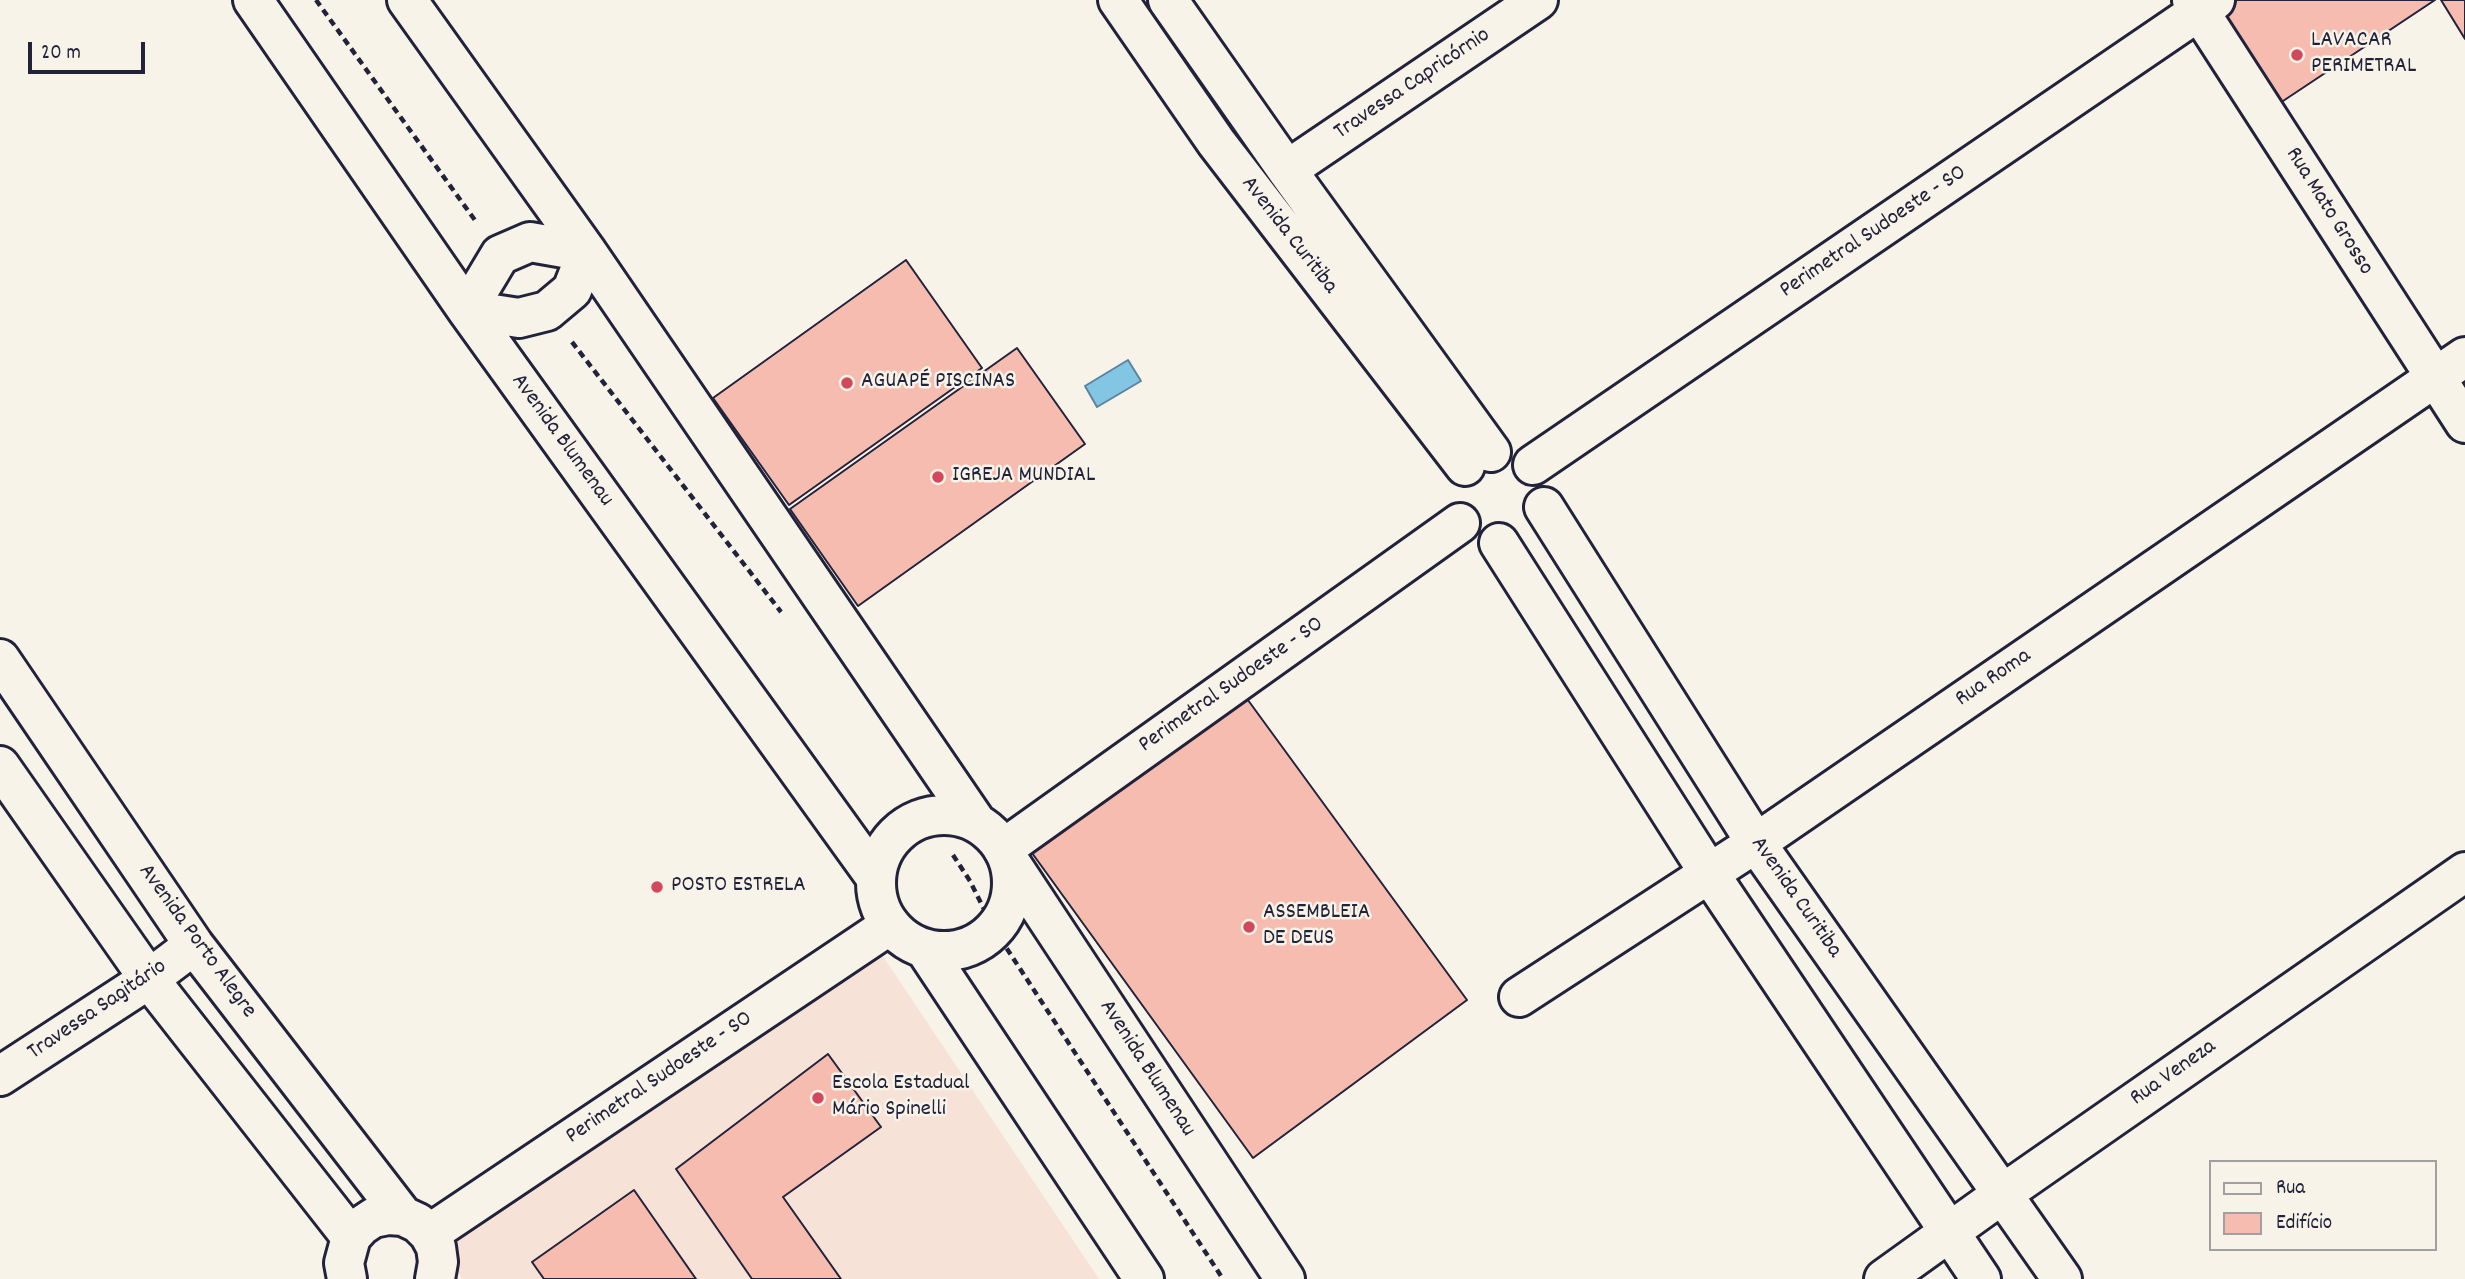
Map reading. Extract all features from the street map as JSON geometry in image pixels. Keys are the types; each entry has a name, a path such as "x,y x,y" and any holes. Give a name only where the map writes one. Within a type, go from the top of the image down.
{"street":[{"name":"Avenida Blumenau","path":"253,0 467,310 876,878"},
{"path":"407,0 587,252 976,822 996,838 1005,854 1011,877 1010,895 1004,914 994,929 962,948 944,951 925,949 906,940 890,925 881,911 877,895 876,878 886,846 897,833 926,817 943,814 976,822"},
{"name":"Avenida Curitiba","path":"1118,0 1216,142 1478,459"},
{"name":"Avenida Curitiba","path":"1168,0 1287,170 1478,459"},
{"name":"Travessa Capricórnio","path":"1287,170 1538,0"},
{"name":"Rua Mato Grosso","path":"2203,4 2434,378 2465,423"},
{"name":"Perimetral Sudoeste - SO","path":"1532,465 2203,4"},
{"path":"530,242 587,252 572,290 547,311 519,318 467,310 500,255 530,242"},
{"name":"Rua Roma","path":"1519,997 1756,843 2465,357"},
{"path":"1506,451 1520,456 1532,465 1541,478 1545,493 1544,507 1538,522 1528,533 1514,541 1499,543 1478,538 1460,523 1452,494 1457,479 1478,459 1506,451"},
{"name":"Avenida Curitiba","path":"1544,507 1756,843 2062,1279"},
{"name":"Perimetral Sudoeste - SO","path":"1005,854 1460,523"},
{"path":"1499,543 1709,873 1981,1279"},
{"name":"Avenida Porto Alegre","path":"0,659 194,945 416,1225"},
{"path":"0,766 149,979 351,1237 344,1263 348,1279"},
{"name":"Avenida Blumenau","path":"1005,854 1285,1279"},
{"name":"Rua Veneza","path":"1884,1279 2465,872"},
{"name":"Perimetral Sudoeste - SO","path":"351,1237 373,1218 388,1215 416,1225 890,925"},
{"name":"Travessa Sagitário","path":"0,1076 149,979 194,945"},
{"path":"925,949 1144,1279"},
{"path":"416,1225 436,1247 436,1278"}],"path":[{"path":"316,0 500,255"},
{"path":"547,311 783,615"},
{"path":"926,817 970,881 994,929 1223,1279"}],"shaded area":[{"name":"Escola Estadual Mário Spinelli","path":"876,946 1099,1279 462,1279 443,1249"}],"water":[{"path":"1128,360 1141,381 1097,407 1085,386"}],"building":[{"name":"LAVACAR PERIMETRAL","path":"2216,0 2435,0 2277,105"},
{"path":"2441,0 2465,0 2465,39"},
{"name":"AGUAPÉ PISCINAS","path":"906,260 982,368 789,505 713,398"},
{"name":"IGREJA MUNDIAL","path":"1017,348 1085,444 858,606 790,509"},
{"name":"ASSEMBLEIA DE DEUS","path":"1245,696 1467,1000 1253,1158 1032,853"},
{"name":"Escola Estadual Mário Spinelli","path":"828,1054 881,1127 783,1197 841,1279 752,1279 676,1169"},
{"path":"634,1190 696,1279 544,1279 532,1262"}],"place":[{"name":"LAVACAR PERIMETRAL","path":"2297,55"},
{"name":"AGUAPÉ PISCINAS","path":"847,383"},
{"name":"IGREJA MUNDIAL","path":"938,477"},
{"name":"POSTO ESTRELA","path":"657,887"},
{"name":"ASSEMBLEIA DE DEUS","path":"1249,927"},
{"name":"Escola Estadual Mário Spinelli","path":"818,1098"}]}
